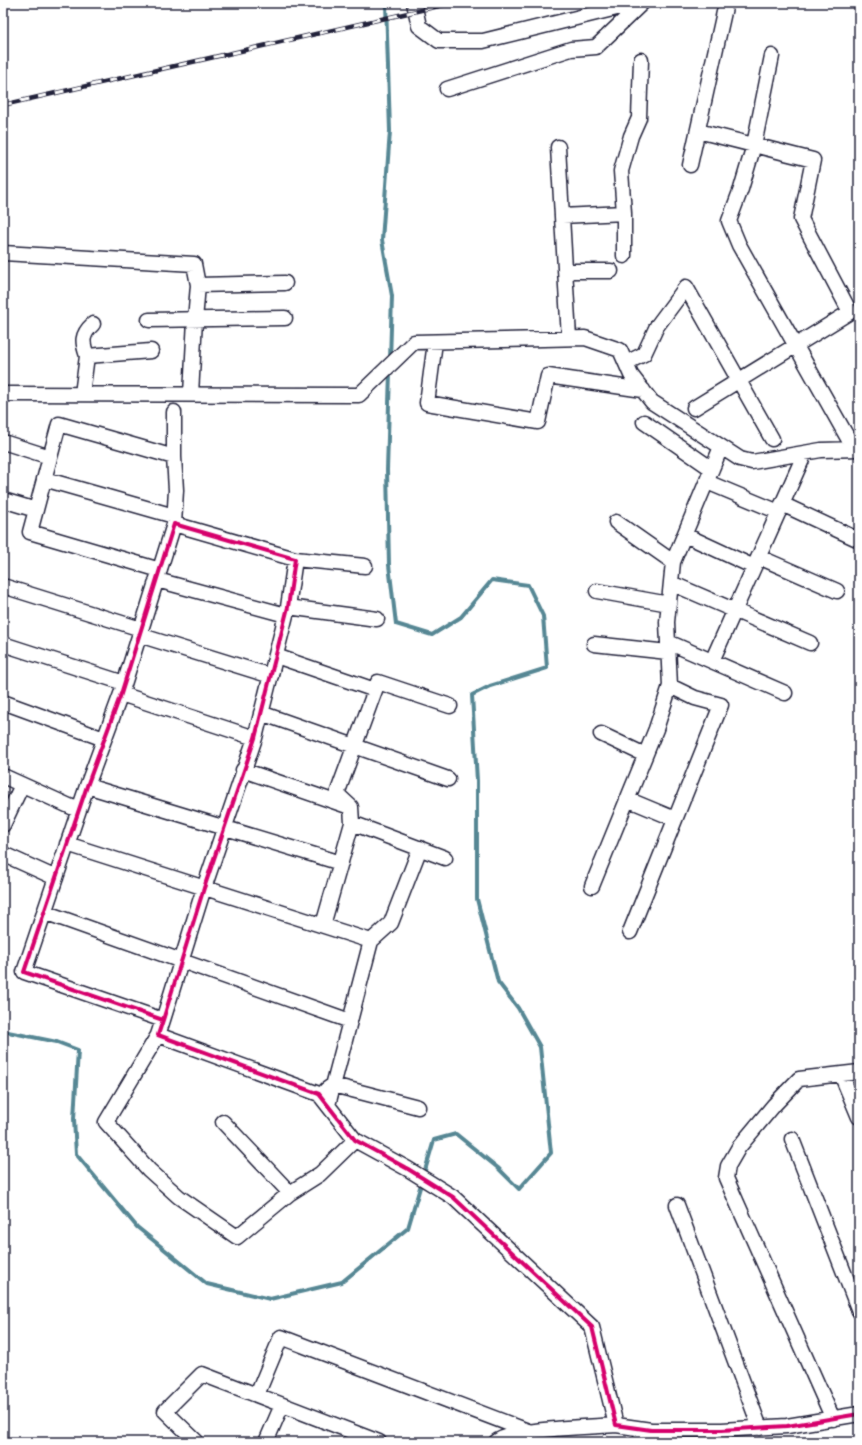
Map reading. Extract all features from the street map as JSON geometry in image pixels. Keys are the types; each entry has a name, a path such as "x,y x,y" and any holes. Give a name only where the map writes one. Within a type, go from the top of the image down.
{"street":[{"path":"414,3 419,26 439,42 483,41 638,3"},
{"path":"447,89 571,49 596,47 642,3"},
{"path":"690,165 726,3"},
{"path":"3,394 359,395 414,342 585,338 620,350 631,375 652,402 740,459 752,462 821,450 856,449 739,245 729,221 742,186 754,145 772,56"},
{"path":"624,256 624,213 621,171 631,136 639,118 641,60"},
{"path":"694,408 850,312 801,219 813,160 698,131"},
{"path":"558,147 569,338"},
{"path":"562,216 624,213"},
{"path":"3,253 194,264 198,284 191,394"},
{"path":"565,271 611,271"},
{"path":"198,284 285,283"},
{"path":"626,363 644,354 657,326 686,286 772,439"},
{"path":"149,320 285,318"},
{"path":"82,394 87,356 82,342 86,330 93,324"},
{"path":"435,342 428,403 538,422 548,376 643,390"},
{"path":"87,356 151,351"},
{"path":"164,1020 24,972 78,810 123,689 174,520 176,490 174,412"},
{"path":"644,422 709,475 781,508 859,540"},
{"path":"174,457 59,424 30,532 158,575 287,611 377,619"},
{"path":"3,442 50,457"},
{"path":"592,886 656,729 670,686 667,622 673,562 721,447"},
{"path":"712,661 805,453"},
{"path":"44,479 295,559 365,566"},
{"path":"3,500 36,510"},
{"path":"616,522 673,562"},
{"path":"685,535 837,591"},
{"path":"295,559 287,611 255,738 204,888 164,1020 158,1035 106,1122 149,1170 179,1197 237,1237 290,1193 320,1174 355,1140"},
{"path":"671,583 810,643"},
{"path":"3,586 271,676"},
{"path":"597,591 669,604"},
{"path":"3,644 255,738"},
{"path":"594,644 668,647 712,661 784,693"},
{"path":"276,656 375,690"},
{"path":"322,925 352,823 350,807 337,794 378,682 450,706"},
{"path":"630,932 721,705 695,698 670,686"},
{"path":"3,702 104,739"},
{"path":"261,713 448,779"},
{"path":"601,734 645,755"},
{"path":"244,770 350,807"},
{"path":"3,776 78,810"},
{"path":"3,825 22,785"},
{"path":"87,786 341,863"},
{"path":"628,799 675,819"},
{"path":"352,823 445,858"},
{"path":"67,844 371,941"},
{"path":"328,1105 371,941 391,923 420,848"},
{"path":"3,854 56,878"},
{"path":"44,912 350,1021"},
{"path":"158,1035 319,1094 355,1140 408,1169 453,1197 592,1327 616,1425"},
{"path":"833,1419 726,1178 728,1166 739,1147 774,1105 799,1079 859,1072"},
{"path":"841,1074 859,1117"},
{"path":"319,1094 333,1085 418,1107"},
{"path":"223,1122 290,1193"},
{"path":"792,1140 859,1311"},
{"path":"677,1205 760,1428"},
{"path":"257,1395 281,1337 528,1431"},
{"path":"197,1442 165,1411 202,1374 379,1442"},
{"path":"266,1442 282,1405"},
{"path":"639,1442 654,1436 787,1426 859,1414"},
{"path":"496,1442 500,1438 528,1431 616,1425 654,1436"}],"waterway":[{"path":"386,3 390,131 382,240 392,296 390,360"},
{"path":"3,1031 57,1042 78,1050 74,1119 76,1154 137,1227 207,1284 270,1299 342,1282 408,1228 434,1140 456,1134 498,1168 519,1189 551,1153 540,1047 518,1008 498,982 477,899 477,781 472,695 490,686 547,668 543,616 528,585 492,580 461,617 432,635 396,624 389,565 387,470 390,371"}],"railway":[{"path":"3,105 452,3"}],"cycle path":[{"path":"163,1020 24,972 87,786 121,694 174,524 295,559 288,607 255,738 204,888 163,1020 158,1035 319,1094 355,1140 408,1169 453,1197 592,1327 616,1425 651,1430 722,1430 787,1426 859,1414"}]}
